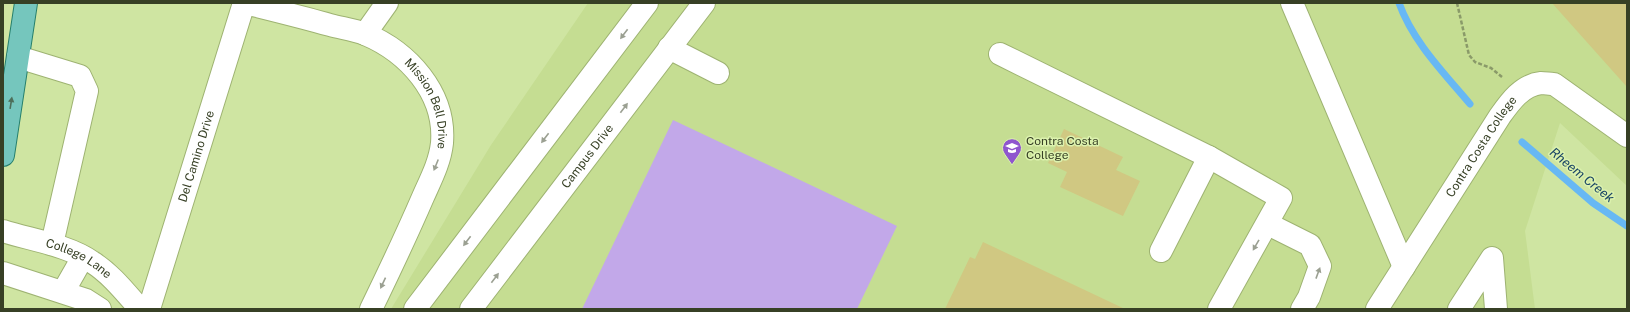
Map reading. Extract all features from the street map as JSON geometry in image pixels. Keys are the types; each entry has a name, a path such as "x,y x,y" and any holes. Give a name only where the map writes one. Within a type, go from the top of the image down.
{"main road":[{"path":"3,155 26,3"}],"street":[{"name":"Mission Bell Drive","path":"245,3 365,34 395,51 407,60 420,73 429,86 436,103 440,120 442,141 439,160 371,309"},
{"name":"Del Camino Drive","path":"149,309 245,3"},
{"path":"365,34 387,3"},
{"path":"415,309 647,3"},
{"name":"Campus Drive","path":"470,309 704,3"},
{"path":"1292,3 1404,268"},
{"path":"670,48 718,73"},
{"path":"1000,54 1209,157 1281,198 1268,224 1219,309"},
{"path":"18,57 80,76 87,91 52,244"},
{"name":"Contra Costa College","path":"1377,309 1500,116 1512,99 1528,87 1541,83 1554,84 1627,136"},
{"path":"1161,251 1209,157"},
{"path":"1268,224 1310,245 1320,266 1309,297 1302,309"},
{"name":"College Lane","path":"3,231 52,244 92,261 115,280 140,309"},
{"path":"63,292 83,257"},
{"path":"1459,309 1492,258 1496,309"},
{"path":"3,273 86,300 100,309"}],"path":[{"path":"1457,3 1469,55 1475,62 1491,68 1502,77"}],"shaded area":[{"name":"Contra Costa College","path":"588,3 1627,3 1627,186 1560,123 1525,231 1535,309 391,309 491,145"},
{"path":"673,120 897,226 857,309 582,309"}],"building":[{"path":"1552,3 1627,3 1627,87"},
{"path":"1064,129 1123,157 1116,170 1140,181 1123,216 1060,187 1067,172 1048,163"},
{"path":"983,242 1125,309 945,309 970,257 975,259"}],"waterway":[{"name":"Rheem Creek","path":"1399,3 1412,31 1421,44 1470,104"},
{"name":"Rheem Creek","path":"1522,142 1593,203 1627,226"}],"place":[{"name":"Contra Costa College","path":"1012,165"}]}
